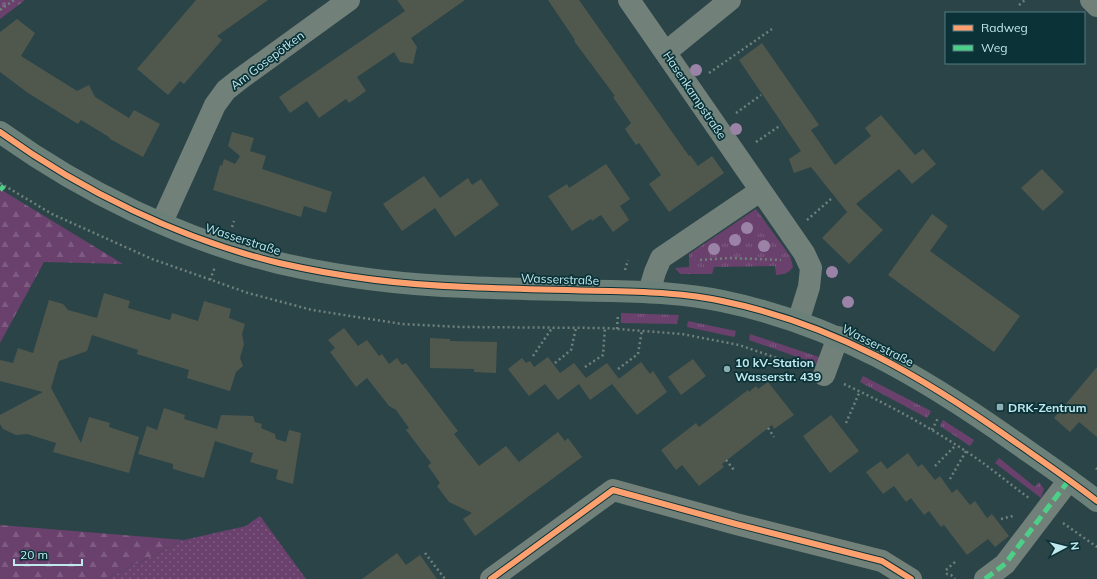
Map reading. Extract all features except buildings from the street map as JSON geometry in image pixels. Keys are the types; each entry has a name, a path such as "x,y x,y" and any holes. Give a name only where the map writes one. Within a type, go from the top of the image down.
{"main road":[{"name":"Wasserstraße","path":"0,132 36,158 112,199 162,222 223,247 275,262 386,281 463,287 649,292 720,300 798,322 838,337 882,358 950,398 1070,480 1095,484"}],"street":[{"name":"Am Gosepötken","path":"162,222 206,123 215,105 226,90 349,0"},
{"name":"Hasenkampstraße","path":"629,0 804,253 811,268 809,287 798,322"},
{"path":"666,52 730,0"},
{"path":"1091,0 1097,6"},
{"path":"649,292 661,258 760,191"},
{"name":"Wasserstraße","path":"824,375 838,337"},
{"path":"985,579 1005,564 1045,510 1070,480"},
{"path":"490,579 613,490 736,524 882,561 911,579"}],"path":[{"path":"0,10 14,0"},
{"path":"1019,5 1025,0"},
{"path":"709,73 772,29"},
{"path":"736,112 761,95"},
{"path":"756,142 781,125"},
{"path":"0,183 52,214 152,259 210,280 312,310 402,324 461,327 605,328 682,334 739,345 824,375"},
{"path":"807,220 831,199"},
{"path":"696,260 730,258 786,260"},
{"path":"625,269 628,260"},
{"path":"210,280 217,263"},
{"path":"617,329 619,310"},
{"path":"533,356 552,328"},
{"path":"556,363 571,350 576,328"},
{"path":"585,367 603,355 605,328"},
{"path":"618,369 638,354 642,330"},
{"path":"846,423 860,391 932,430 966,451 1097,547"},
{"path":"932,430 941,414"},
{"path":"768,428 774,437"},
{"path":"935,466 956,445"},
{"path":"950,480 966,451"},
{"path":"726,460 734,470"},
{"path":"425,553 445,579"},
{"path":"955,562 946,570 947,574 951,575 955,579"}],"green space":[{"path":"0,0 25,0 0,19"},
{"path":"0,189 123,264 44,262 0,343"},
{"path":"756,209 790,256 793,267 788,272 776,275 775,266 714,267 712,274 680,274 675,268 689,267 689,254"},
{"path":"621,313 679,315 677,324 621,323"},
{"path":"688,321 736,331 734,337 687,327"},
{"path":"750,334 822,358 820,365 749,340"},
{"path":"863,376 931,411 927,418 860,382"},
{"path":"943,420 974,440 970,446 940,426"},
{"path":"999,458 1035,487 1039,482 1044,489 1041,498 995,463"},
{"path":"260,516 306,579 106,579 184,540 246,526"},
{"path":"0,525 184,540 106,579 0,579"}],"marked path":[{"path":"0,190 4,186"},
{"path":"985,579 1005,564 1069,480"}],"cycle path":[{"path":"0,132 31,154 64,174 133,211 205,241 279,263 372,280 443,286 666,293 695,296 763,311 802,324 840,339 911,375 981,418 1097,501"},
{"path":"491,579 613,490 736,524 882,561 911,579"}],"place":[{"name":"10 kV-Station Wasserstr. 439","path":"727,369"},
{"name":"DRK-Zentrum","path":"1000,407"}]}
